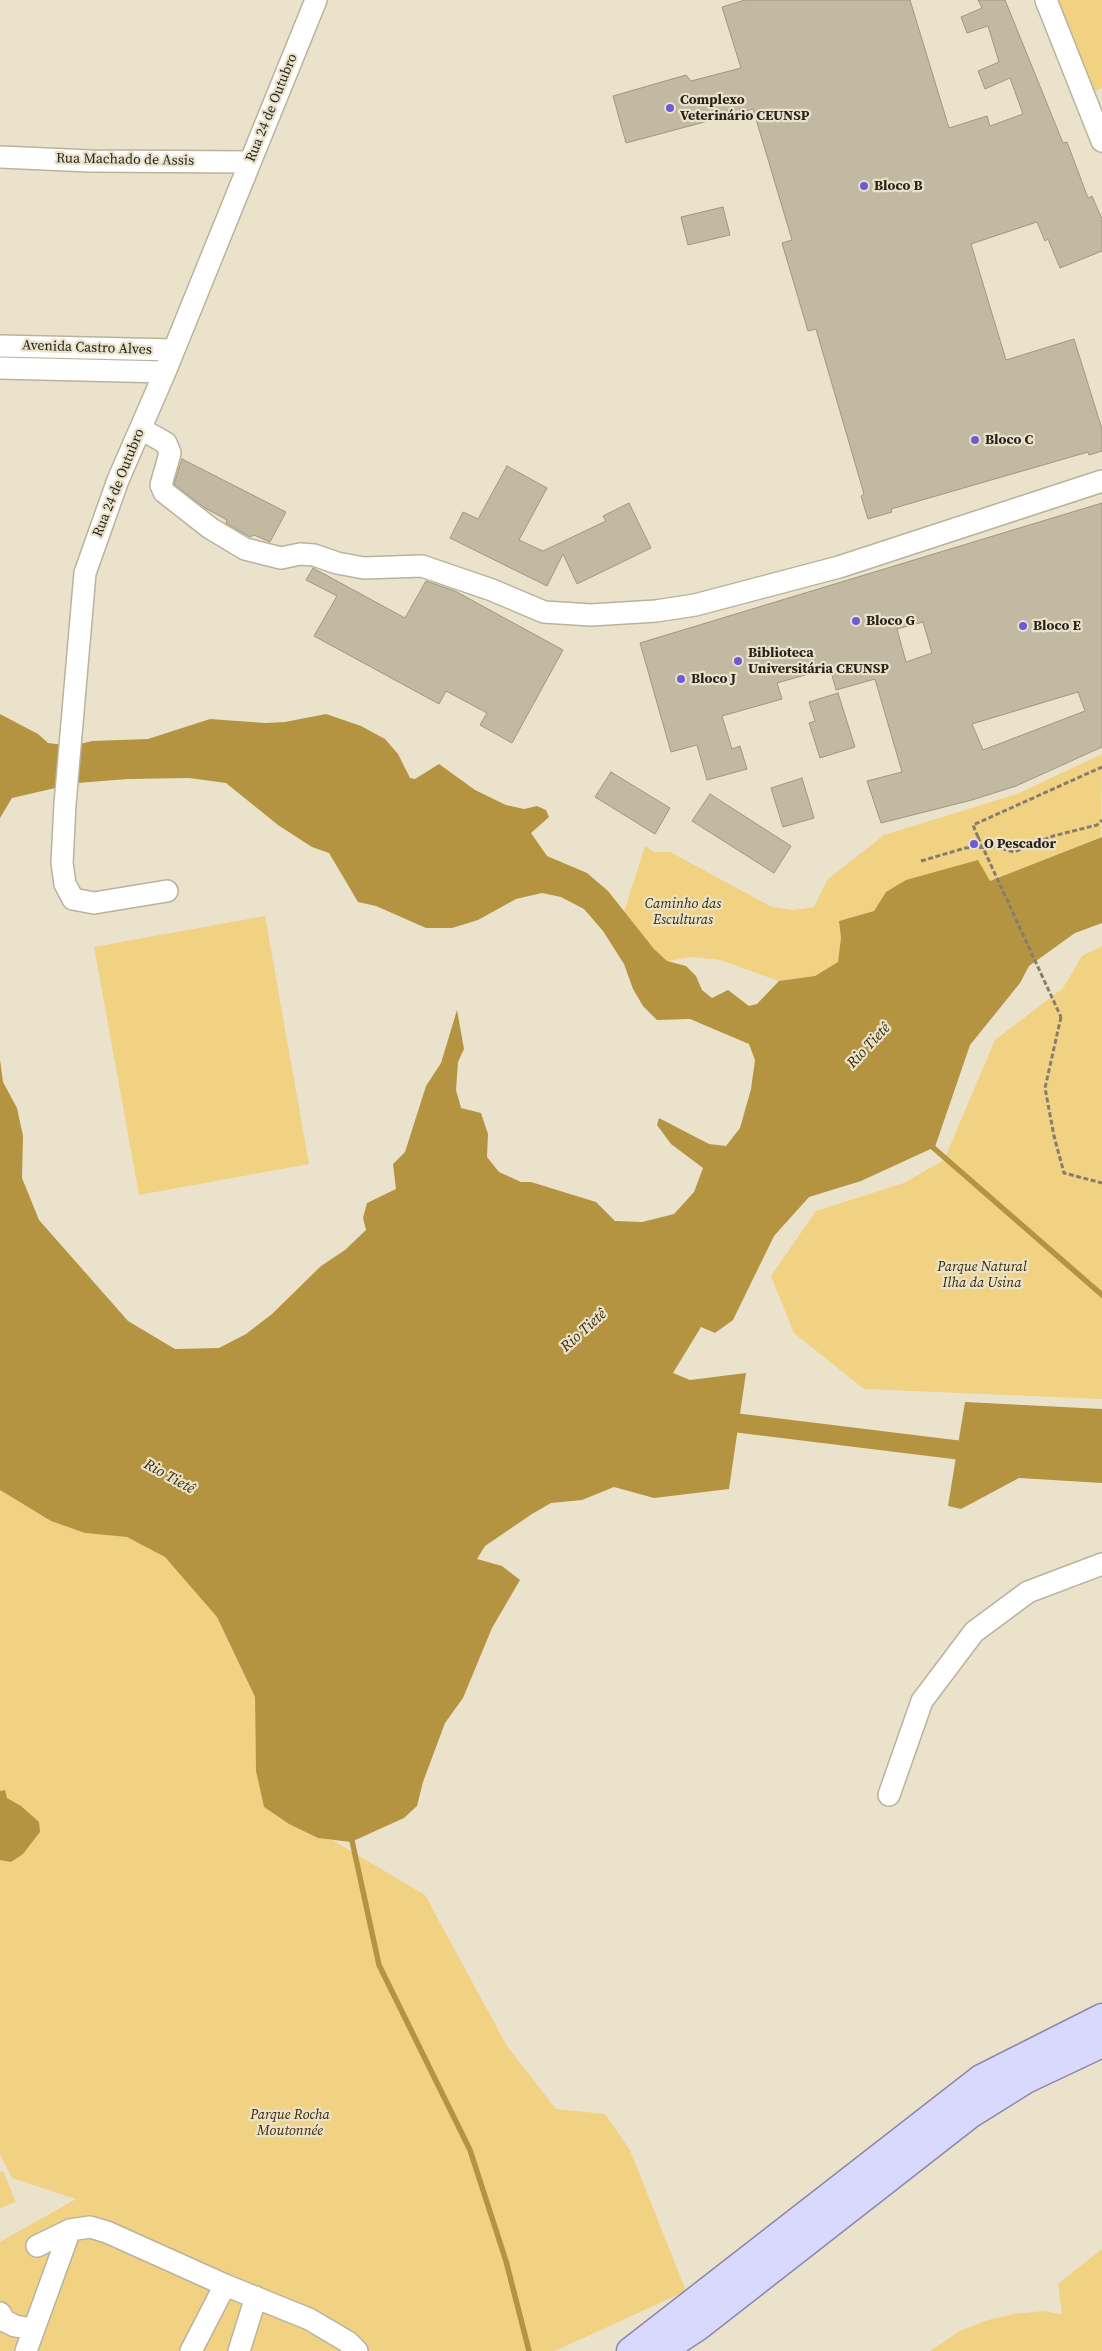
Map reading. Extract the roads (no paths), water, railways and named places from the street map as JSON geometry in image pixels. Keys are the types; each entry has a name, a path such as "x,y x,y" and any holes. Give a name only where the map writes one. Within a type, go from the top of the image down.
{"main road":[{"path":"630,2351 981,2078 1102,2017"},
{"path":"662,2351 697,2328 970,2115 1026,2080 1102,2044"}],"street":[{"name":"Rua 24 de Outubro","path":"167,891 94,904 73,898 65,884 62,863 65,804 84,573 118,480 165,372 316,0"},
{"path":"1046,0 1100,132"},
{"name":"Rua Machado de Assis","path":"0,157 90,161 250,162"},
{"name":"Avenida Castro Alves","path":"0,346 174,350"},
{"name":"Avenida Castro Alves","path":"0,368 165,372"},
{"path":"141,428 166,443 170,453 161,485 164,492 198,516 210,528 245,549 281,558 300,554 314,555 337,563 364,568 422,566 492,590 544,612 591,615 656,611 704,603 839,567 1102,482"},
{"path":"889,1795 922,1700 974,1632 1028,1592 1102,1564"},
{"path":"37,2246 70,2230 90,2227 107,2232 225,2285 309,2319 348,2342 357,2351"},
{"path":"26,2351 70,2230"},
{"path":"191,2351 225,2285"},
{"path":"238,2351 256,2297"},
{"path":"0,2313 5,2320 15,2326 34,2329"}],"water":[{"name":"Rio Tietê","path":"0,714 38,734 48,743 72,746 92,741 148,739 210,719 265,723 285,722 326,714 361,726 385,739 398,754 410,778 415,779 439,764 475,790 506,805 524,809 537,806 546,810 549,817 531,833 547,856 587,873 608,891 654,949 667,961 686,966 696,976 702,990 712,998 728,990 749,1006 757,1004 779,981 815,976 838,962 841,938 839,921 874,911 886,892 906,880 978,860 990,881 1102,837 1102,923 1075,933 1029,966 1020,983 970,1045 935,1147 861,1181 809,1197 774,1236 733,1320 715,1333 701,1327 673,1373 690,1380 746,1373 729,1489 654,1498 614,1487 582,1500 551,1503 485,1546 477,1559 502,1566 520,1580 492,1628 463,1698 445,1723 423,1782 417,1806 404,1818 351,1842 318,1838 289,1824 264,1807 256,1771 255,1697 217,1617 165,1557 127,1537 85,1533 51,1521 0,1490 0,1060 3,1082 17,1108 23,1136 22,1178 39,1220 128,1321 175,1349 219,1348 246,1334 272,1314 321,1266 345,1250 366,1230 363,1218 367,1203 396,1189 393,1164 405,1152 426,1086 441,1063 457,1010 464,1049 458,1062 456,1090 461,1108 481,1113 488,1134 487,1157 499,1172 521,1182 531,1182 596,1202 615,1221 642,1222 674,1214 694,1192 703,1168 671,1144 657,1125 659,1118 709,1144 726,1146 740,1128 751,1089 755,1060 749,1044 690,1019 657,1020 643,1006 633,989 624,964 603,931 584,909 561,897 542,893 516,899 478,920 452,928 426,928 376,906 358,902 329,853 312,847 278,825 226,783 189,778 128,779 77,783 12,798 0,818"},
{"path":"965,1402 1102,1409 1102,1483 1019,1478 961,1509 948,1506"},
{"path":"5,1790 7,1798 21,1806 39,1822 40,1832 23,1854 11,1862 0,1860 0,1791"}],"waterway":[{"path":"929,1144 1102,1295"},
{"path":"713,1420 958,1450 981,1446"},
{"path":"351,1836 379,1965 470,2150 506,2261 529,2351"}],"place":[{"name":"Complexo Veterinário CEUNSP","path":"670,108"},
{"name":"Bloco B","path":"864,186"},
{"name":"Bloco C","path":"975,440"},
{"name":"Bloco G","path":"856,621"},
{"name":"Bloco E","path":"1023,626"},
{"name":"Biblioteca Universitária CEUNSP","path":"738,661"},
{"name":"Bloco J","path":"681,679"},
{"name":"O Pescador","path":"974,844"}],"park label":[{"name":"Caminho das Esculturas","path":"683,912"},
{"name":"Parque Natural Ilha da Usina","path":"982,1276"},
{"name":"Parque Rocha Moutonnée","path":"290,2124"}]}
